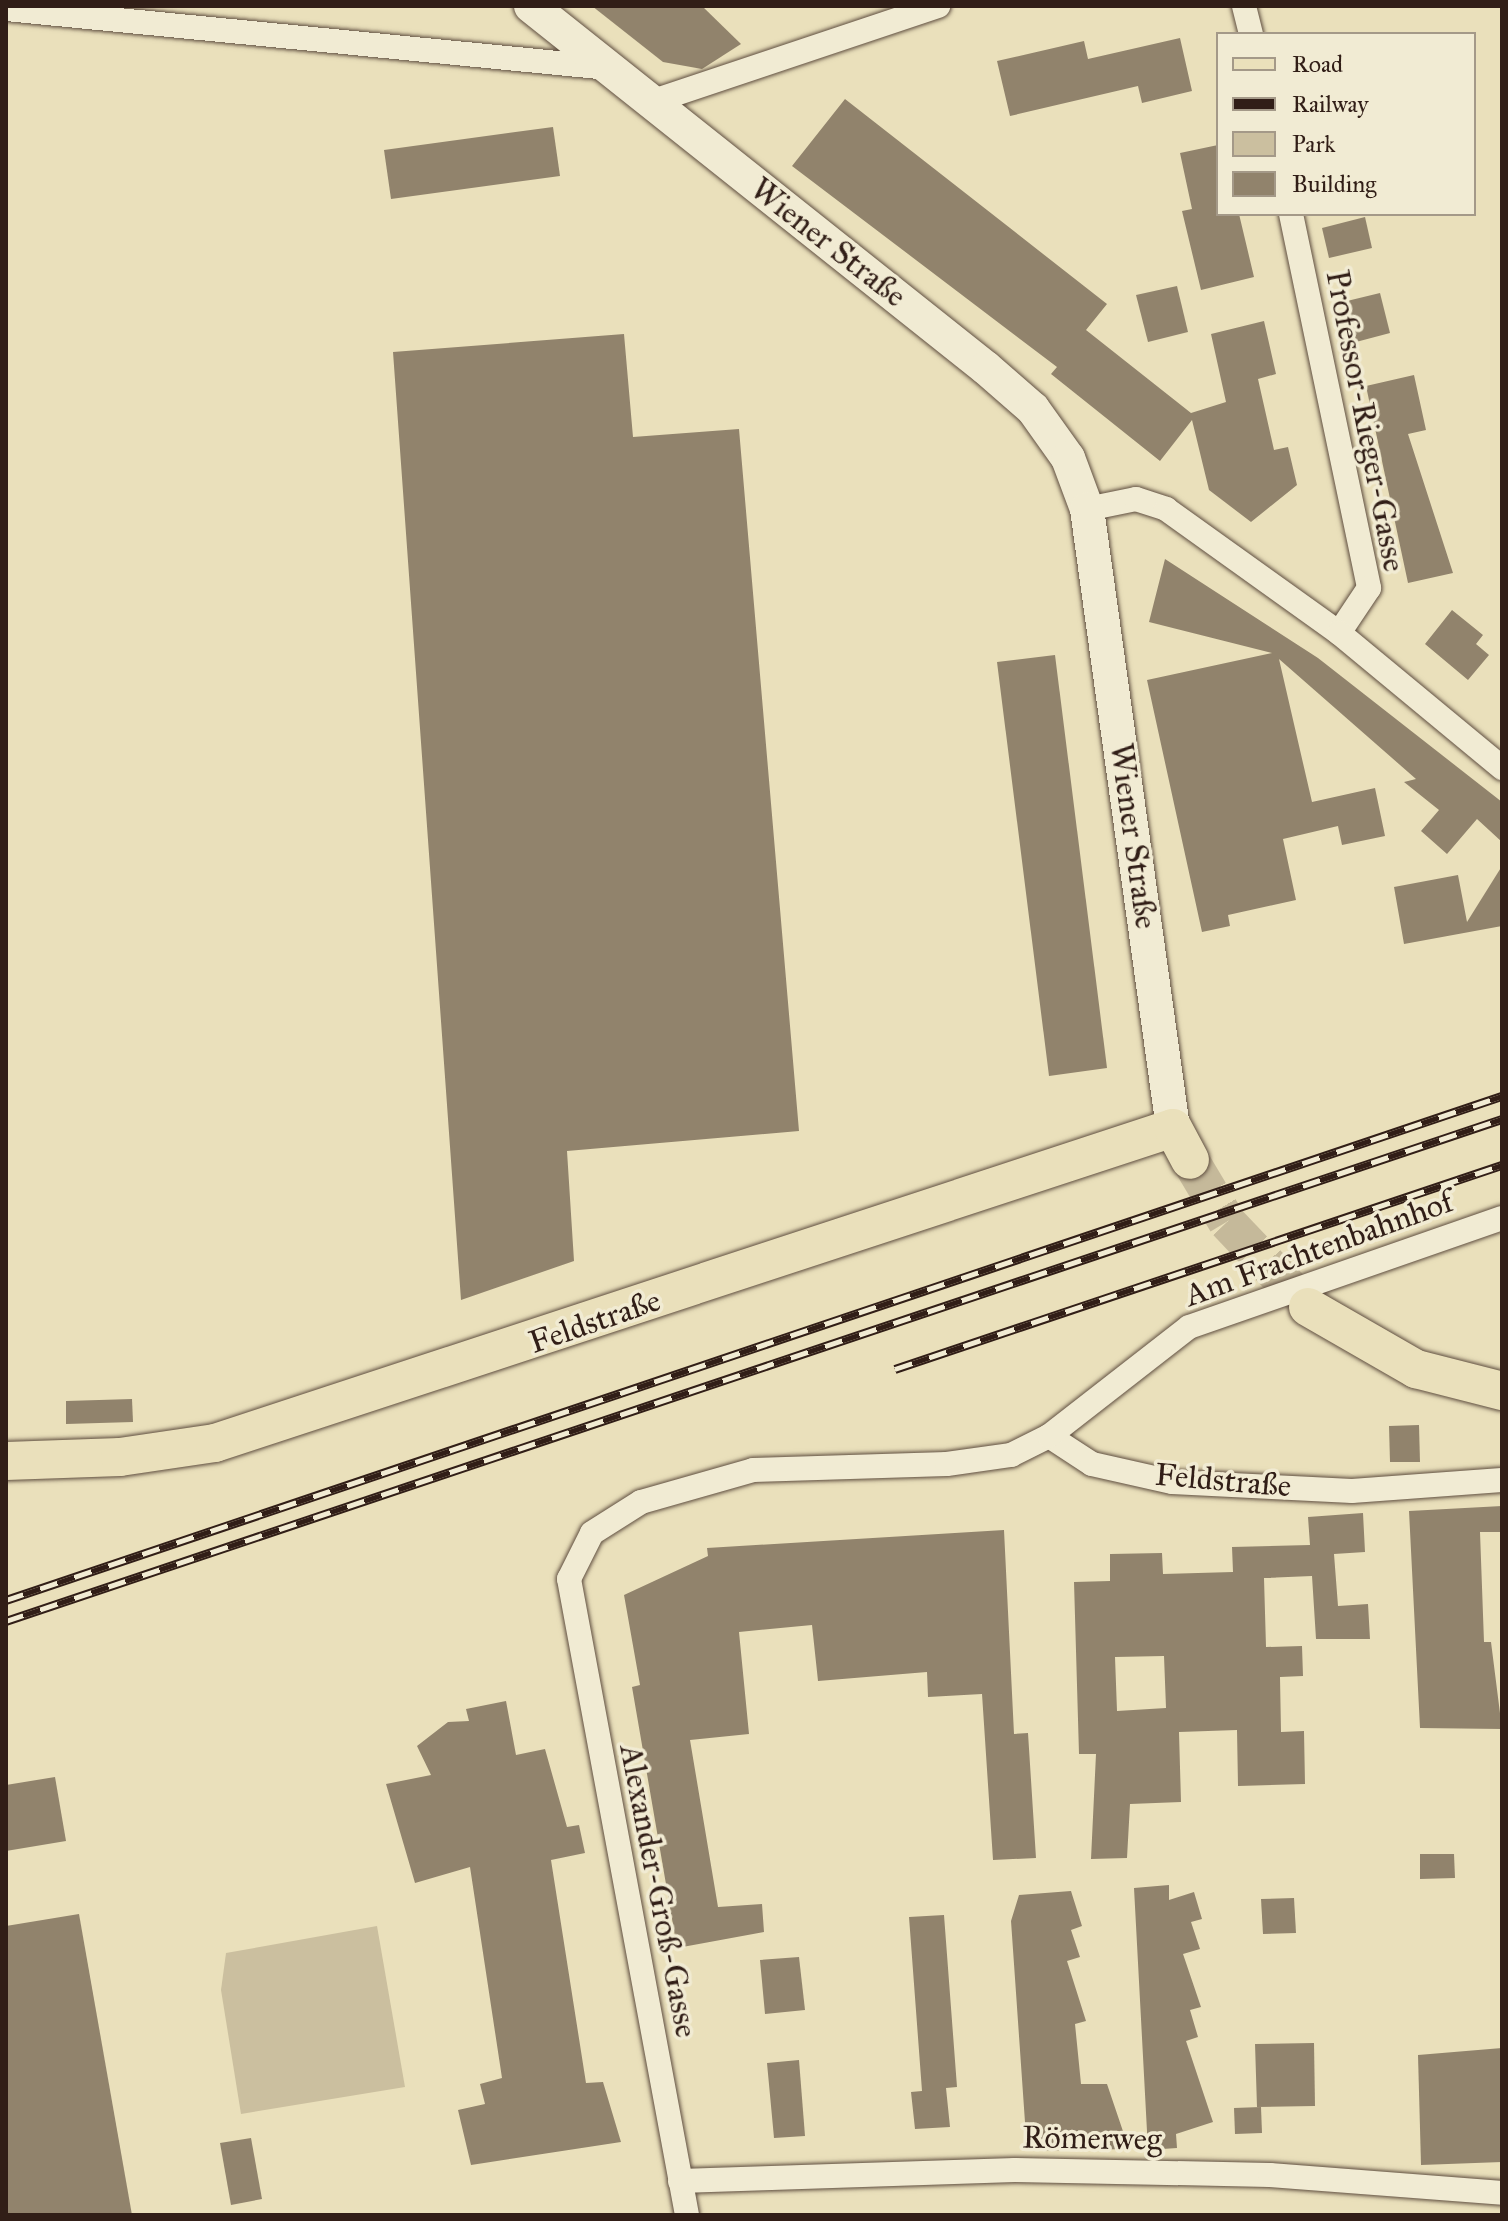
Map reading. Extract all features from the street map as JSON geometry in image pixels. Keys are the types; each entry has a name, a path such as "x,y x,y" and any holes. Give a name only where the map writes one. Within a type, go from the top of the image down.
{"main road":[{"name":"Wiener Straße","path":"531,6 1033,409 1068,458 1087,509 1182,1144"},
{"name":"Feldstraße","path":"6,1461 120,1457 298,1422 1182,1144"},
{"path":"1308,1307 1416,1369 1502,1391"}],"street":[{"path":"651,102 938,6"},
{"path":"1244,6 1250,32"},
{"path":"6,9 609,68"},
{"name":"Professor-Rieger-Gasse","path":"1291,216 1369,588 1339,633"},
{"path":"1087,509 1136,499 1166,509 1339,633 1502,768"},
{"name":"Am Frachtenbahnhof","path":"1049,1436 1189,1327 1502,1218"},
{"name":"Feldstraße","path":"1049,1436 1092,1464 1172,1482 1352,1491 1502,1480"},
{"name":"Alexander-Groß-Gasse","path":"687,2215 569,1579 592,1533 641,1502 753,1470 947,1464 1011,1455 1049,1436"},
{"name":"Römerweg","path":"680,2181 1030,2170 1270,2175 1502,2193"}],"green space":[{"path":"377,1926 405,2087 241,2114 221,1990 226,1953"}],"building":[{"path":"592,6 702,6 741,44 702,69 663,62"},
{"path":"1180,38 1192,91 1142,103 1138,86 1010,116 997,61 1084,41 1088,59"},
{"path":"845,99 1107,304 1086,330 1191,413 1226,402 1211,334 1264,321 1276,374 1258,379 1274,450 1288,447 1297,485 1251,522 1209,490 1192,420 1160,461 1051,374 1057,367 792,166"},
{"path":"553,127 560,176 391,199 384,150"},
{"path":"1216,145 1216,216 1239,216 1254,277 1201,290 1182,211 1192,209 1180,153"},
{"path":"1365,217 1372,248 1329,258 1322,228"},
{"path":"1177,286 1188,332 1148,342 1136,295"},
{"path":"1380,293 1390,333 1356,342 1347,301"},
{"path":"624,334 633,437 739,429 799,1131 567,1151 574,1261 461,1300 393,352"},
{"path":"1414,375 1426,430 1408,434 1453,573 1408,583 1366,386"},
{"path":"1165,559 1318,658 1502,802 1502,842 1477,819 1447,854 1421,831 1439,810 1404,782 1416,779 1279,659 1312,802 1375,788 1385,836 1342,845 1338,826 1283,839 1296,900 1228,915 1230,926 1202,932 1147,680 1272,653 1149,622"},
{"path":"1452,610 1483,635 1476,644 1489,655 1468,680 1425,644"},
{"path":"1055,655 1107,1068 1049,1076 997,662"},
{"path":"1502,866 1502,926 1404,944 1394,887 1458,875 1467,922"},
{"path":"132,1399 133,1422 66,1424 66,1401"},
{"path":"1419,1425 1420,1462 1390,1462 1389,1426"},
{"path":"1502,1506 1502,1532 1480,1532 1484,1642 1491,1642 1502,1729 1420,1728 1409,1511"},
{"path":"1363,1513 1365,1552 1334,1554 1338,1606 1368,1604 1370,1639 1316,1639 1312,1576 1264,1578 1266,1647 1302,1646 1303,1676 1280,1677 1281,1732 1304,1731 1305,1784 1238,1786 1237,1730 1179,1732 1181,1802 1130,1804 1127,1858 1091,1859 1096,1754 1079,1754 1074,1582 1110,1581 1110,1554 1162,1553 1163,1574 1233,1572 1232,1547 1310,1545 1308,1517","holes":["1164,1656 1166,1708 1117,1711 1115,1657"]},
{"path":"1004,1530 1014,1734 1028,1733 1036,1858 993,1860 982,1694 928,1697 927,1672 818,1681 812,1625 739,1632 749,1734 690,1740 718,1907 762,1904 764,1932 677,1948 632,1687 640,1685 624,1595 708,1556 707,1548"},
{"path":"506,1701 516,1755 545,1749 567,1827 579,1825 585,1853 551,1860 586,2083 603,2082 621,2142 471,2165 458,2110 485,2104 480,2084 502,2078 470,1867 415,1883 386,1784 431,1775 417,1746 448,1722 469,1721 466,1709"},
{"path":"55,1777 66,1841 6,1851 6,1785"},
{"path":"1420,1854 1454,1854 1455,1878 1420,1879"},
{"path":"1169,1885 1169,1900 1194,1892 1202,1919 1191,1922 1200,1949 1183,1954 1201,2007 1190,2010 1198,2037 1186,2041 1213,2122 1176,2134 1177,2148 1148,2150 1134,1888"},
{"path":"1071,1891 1082,1926 1071,1930 1080,1957 1067,1961 1086,2021 1075,2024 1081,2084 1107,2084 1129,2149 1027,2151 1011,1921 1019,1895"},
{"path":"1294,1898 1296,1933 1263,1934 1261,1899"},
{"path":"79,1914 132,2215 6,2215 6,1926"},
{"path":"944,1915 957,2087 946,2088 950,2127 915,2129 911,2092 922,2091 909,1917"},
{"path":"799,1957 805,2010 765,2014 760,1960"},
{"path":"1314,2043 1315,2106 1257,2107 1255,2044"},
{"path":"1502,2048 1502,2162 1421,2165 1418,2055"},
{"path":"799,2060 805,2136 774,2138 767,2063"},
{"path":"1261,2107 1262,2133 1235,2134 1234,2108"},
{"path":"251,2138 262,2199 231,2205 220,2143"}],"tunnel":[{"path":"1190,1160 1227,1222 1308,1307"}],"railway":[{"path":"6,1600 1502,1096"},
{"path":"6,1621 1502,1119"},
{"path":"895,1369 1502,1165"}]}
